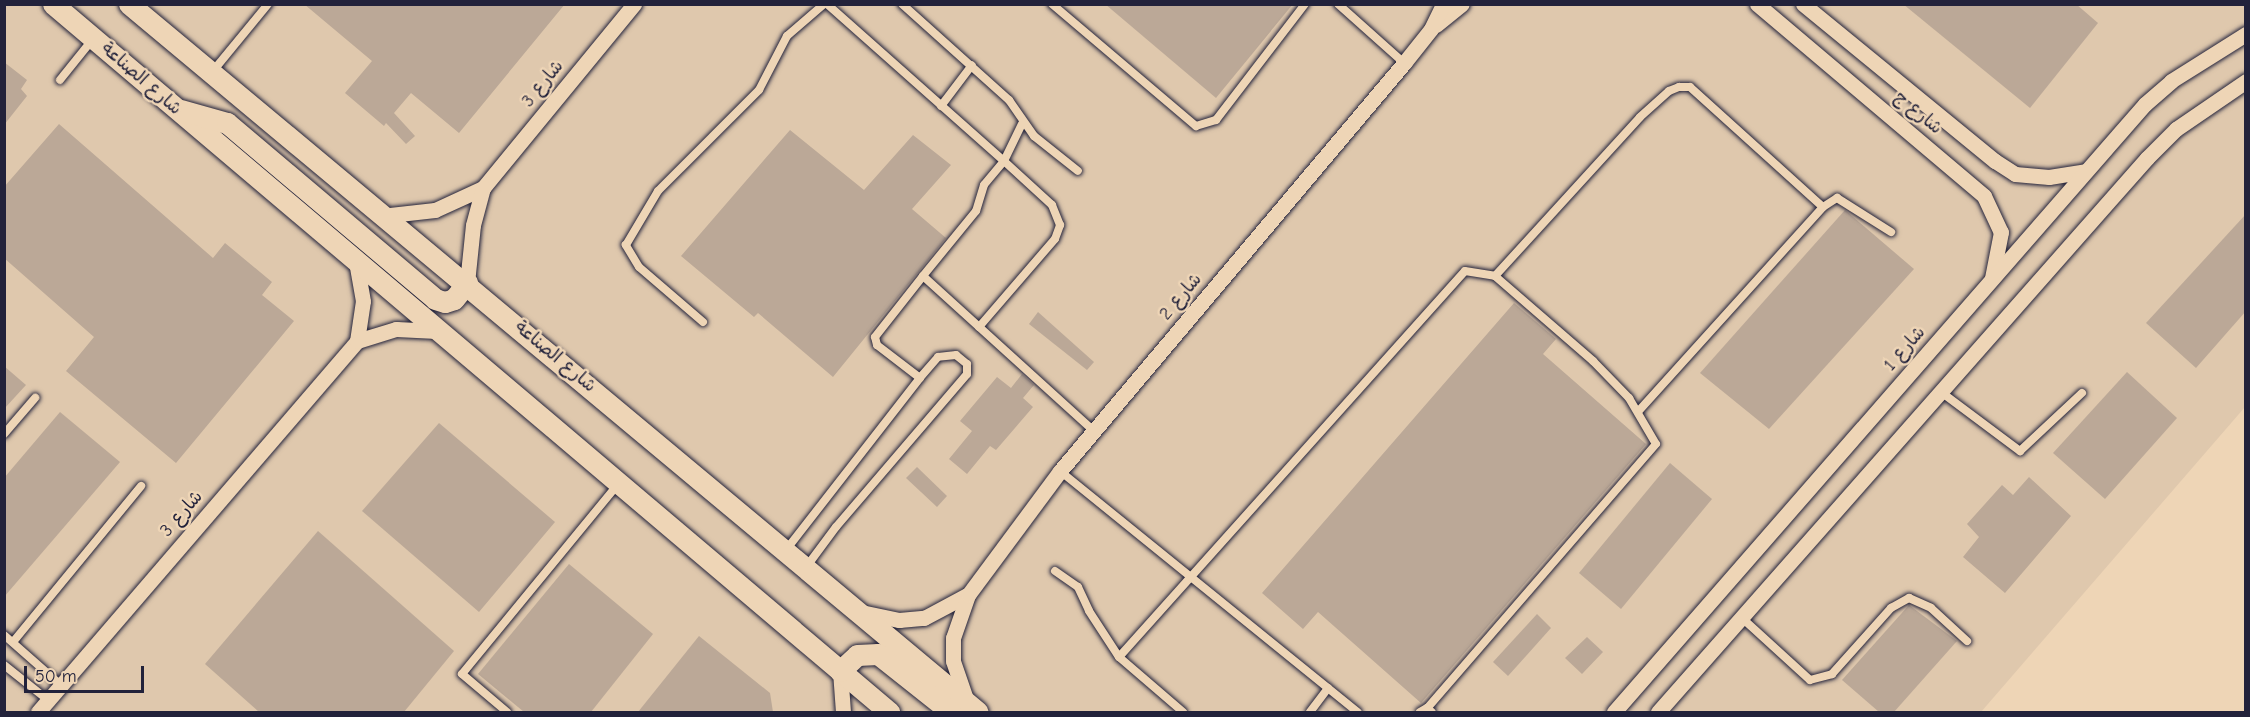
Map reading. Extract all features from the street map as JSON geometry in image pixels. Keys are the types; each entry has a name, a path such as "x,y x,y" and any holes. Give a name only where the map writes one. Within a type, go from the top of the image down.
{"street":[{"name":"شارع الصناعة","path":"53,4 889,712"},
{"name":"شارع الصناعة","path":"129,4 210,75 381,216 467,283 857,610 966,710"},
{"name":"شارع 3","path":"467,283 473,225 483,188 634,4"},
{"name":"شارع 2","path":"1431,29 1443,4"},
{"name":"شارع 2","path":"966,710 953,661 958,615 968,595 1060,471 1431,29 1462,4"},
{"name":"شارع ج","path":"1757,4 1984,196 2001,232 1991,281"},
{"name":"شارع ج","path":"1803,4 1995,161 2015,174 2049,177 2086,171"},
{"name":"شارع 1","path":"1614,712 2145,104 2171,81 2246,34"},
{"path":"1658,712 2169,136 2246,81"},
{"path":"175,108 226,123 435,298 454,299 467,283"},
{"name":"شارع 3","path":"381,216 435,210 483,188"},
{"path":"356,262 363,301 357,341 396,329 437,331"},
{"name":"شارع 3","path":"38,712 357,341"},
{"name":"شارع 2","path":"857,610 899,620 924,618 947,609 968,595"},
{"path":"843,712 840,671 857,655 878,654 966,710"}],"lane":[{"path":"210,75 268,4"},
{"path":"703,322 639,267 626,245 658,191 759,90 787,36 825,4 1052,205 1060,225 1055,239 979,327"},
{"path":"902,4 972,64 1009,100 1022,124 1078,171"},
{"path":"1052,4 1196,126 1216,120 1305,4"},
{"path":"1338,4 1404,63"},
{"path":"60,80 94,38"},
{"path":"942,106 972,64"},
{"path":"1495,276 1640,117 1668,91 1679,87 1690,87 1823,207"},
{"path":"920,378 877,345 875,337 976,211 984,185 1004,161 1022,124"},
{"path":"1638,412 1823,207 1838,198 1891,232"},
{"path":"1119,657 1188,577 1465,271 1495,276 1593,361 1638,412 1656,444 1426,711"},
{"path":"923,276 1094,431"},
{"path":"785,550 938,357 956,355 967,364 968,374 836,526 806,567"},
{"path":"1941,392 2020,451 2082,393"},
{"path":"4,434 35,398"},
{"path":"1060,471 1188,577 1358,712"},
{"path":"507,712 462,674 618,484"},
{"path":"13,642 141,486"},
{"path":"1056,571 1078,587 1089,611 1119,657 1183,712"},
{"path":"1742,618 1810,680 1832,674 1891,608 1909,598 1930,608 1967,641"},
{"path":"4,635 61,685"},
{"path":"4,665 48,700"},
{"path":"1310,712 1328,688"}],"shaded area":[{"path":"4,5 2245,5 2245,407 1981,712 5,712"}],"building":[{"path":"304,4 565,4 459,133 411,93 394,113 415,136 406,144 386,123 384,126 345,93 372,61"},
{"path":"1105,4 1293,4 1216,98"},
{"path":"1903,4 2076,4 2098,23 2030,108"},
{"path":"4,62 27,80 21,89 27,96 4,125"},
{"path":"59,124 213,258 225,243 272,282 262,295 294,321 176,463 66,371 94,337 4,258 4,187"},
{"path":"790,130 864,190 913,135 951,165 912,209 946,238 833,377 758,313 754,317 681,256"},
{"path":"1845,210 1914,269 1769,429 1700,373"},
{"path":"2246,214 2246,311 2196,368 2146,323"},
{"path":"1514,303 1556,339 1543,354 1646,444 1421,703 1318,612 1303,629 1262,593"},
{"path":"1038,312 1094,362 1087,370 1029,324"},
{"path":"4,366 26,385 4,409"},
{"path":"2127,372 2177,418 2105,499 2053,453"},
{"path":"1022,374 1034,385 1023,398 1033,407 996,450 990,446 967,474 949,459 972,431 960,421 997,377 1011,388"},
{"path":"60,412 120,462 4,597 4,478"},
{"path":"439,423 555,522 479,612 362,511"},
{"path":"1670,463 1712,499 1621,609 1579,573"},
{"path":"917,467 947,496 937,507 906,478"},
{"path":"2029,477 2071,516 2005,593 1963,557 1979,537 1967,524 2002,485 2013,495"},
{"path":"318,531 454,651 404,712 259,712 205,664"},
{"path":"569,564 653,634 591,712 524,712 478,674"},
{"path":"1909,605 1957,641 1894,712 1879,712 1842,680"},
{"path":"1537,614 1551,628 1508,676 1493,662"},
{"path":"699,636 770,693 773,712 638,712"},
{"path":"1587,637 1603,652 1582,674 1565,658"}]}
